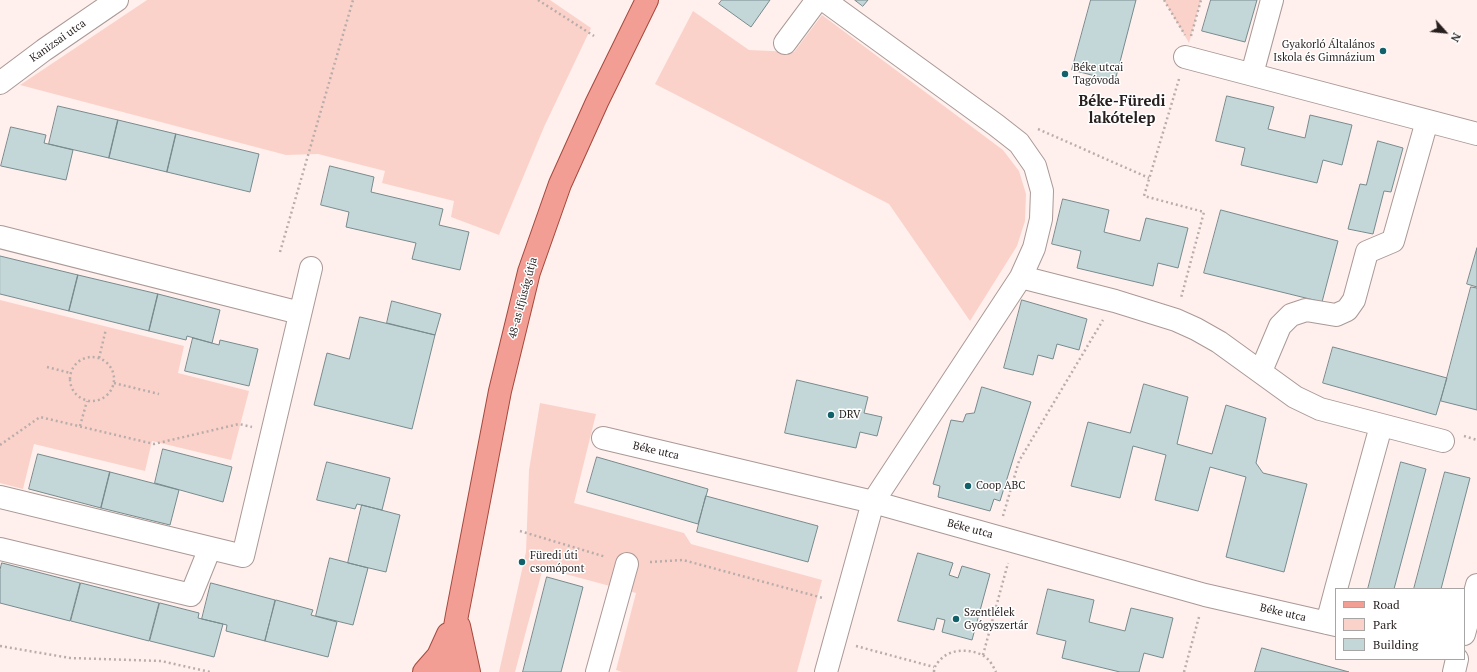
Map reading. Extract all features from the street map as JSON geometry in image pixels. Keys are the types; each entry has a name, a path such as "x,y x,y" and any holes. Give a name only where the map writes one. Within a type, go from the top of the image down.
{"main road":[{"name":"48-as ifjúság útja","path":"457,615 500,391 529,272 560,184 597,102 647,0"},
{"path":"424,672 438,656 457,615"},
{"path":"447,672 457,615"},
{"path":"457,615 469,672"}],"street":[{"name":"Kanizsai utca","path":"0,83 44,50 117,0"},
{"path":"785,43 817,0"},
{"path":"824,0 1019,143 1035,166 1042,191 1040,219 1034,248 1021,277 873,502 826,672"},
{"path":"1252,74 1272,0"},
{"path":"1187,50 1252,74 1477,134"},
{"path":"1261,371 1280,326 1291,315 1306,310 1336,315 1346,310 1354,300 1367,252 1393,241 1427,121"},
{"path":"0,237 300,313"},
{"path":"0,497 243,556 312,268"},
{"path":"1021,277 1115,301 1176,320 1219,342 1295,397 1320,410 1380,426 1451,438"},
{"path":"1336,588 1380,426"},
{"name":"Béke utca","path":"603,438 873,502 1205,595 1331,624"},
{"path":"0,549 191,595 210,548"},
{"path":"597,672 627,564"},
{"path":"1465,630 1477,585"},
{"path":"1331,624 1335,596"}],"path":[{"path":"280,252 353,0"},
{"path":"538,0 594,36"},
{"path":"1164,0 1187,50"},
{"path":"1176,320 1204,212 1144,196 1201,0"},
{"path":"1034,127 1149,178"},
{"path":"983,655 1006,539 1019,460 1115,301"},
{"path":"98,358 106,329"},
{"path":"86,357 98,358 107,362 112,369 114,383 112,390 101,400 94,402 87,401 75,394 69,380 70,373 79,361 86,357"},
{"path":"48,367 70,373"},
{"path":"114,383 159,394"},
{"path":"80,426 87,401"},
{"path":"0,445 40,417 154,444 239,424 272,432"},
{"path":"1451,438 1477,440"},
{"path":"520,531 627,564 683,560 845,604"},
{"path":"1184,672 1205,595"},
{"path":"835,640 934,667"},
{"path":"0,646 70,658 161,661 210,672"},
{"path":"934,672 934,667 944,655 954,651 970,651 983,655 992,664 996,672"}],"green space":[{"path":"147,0 550,0 591,28 544,127 499,235 451,217 454,201 382,183 385,171 318,154 286,155 20,85"},
{"path":"1164,0 1201,0 1189,43"},
{"path":"693,11 749,50 794,52 822,15 1003,150 1019,171 1026,194 1025,221 1017,246 970,321 889,204 655,84"},
{"path":"0,300 184,346 178,373 249,391 231,460 152,441 145,471 34,444 23,489 0,483"},
{"path":"540,403 596,414 574,503 684,533 691,544 822,580 797,672 622,672 616,670 636,593 543,568 515,672 499,672 526,552 529,470"}],"building":[{"path":"722,0 770,0 751,27 719,4"},
{"path":"855,0 868,0 863,6"},
{"path":"1091,0 1136,0 1115,81 1072,70"},
{"name":"Gyakorló Általános Iskola és Gimnázium","path":"1211,0 1257,0 1245,42 1202,31"},
{"path":"1227,96 1274,107 1268,129 1305,138 1310,115 1352,125 1342,165 1323,160 1317,183 1241,165 1245,148 1216,141"},
{"path":"58,106 118,120 109,158 49,144"},
{"path":"118,120 176,134 167,172 109,158"},
{"path":"11,127 46,135 44,143 73,150 66,180 1,166"},
{"path":"176,134 259,154 250,192 167,172"},
{"path":"1378,141 1403,148 1391,192 1384,191 1373,234 1348,229 1360,184 1366,185"},
{"path":"330,166 374,177 371,192 443,209 439,225 469,232 460,270 412,259 416,243 346,227 349,212 321,205"},
{"path":"1063,199 1109,210 1104,232 1140,241 1146,218 1188,228 1178,268 1158,263 1153,286 1077,268 1081,251 1052,244"},
{"path":"1221,210 1338,241 1322,302 1204,273"},
{"path":"1477,248 1477,287 1467,284"},
{"path":"0,256 78,275 69,311 0,294"},
{"path":"78,275 158,294 149,331 69,311"},
{"path":"1471,287 1477,288 1477,410 1441,401"},
{"path":"158,294 220,310 212,343 187,336 186,340 149,331"},
{"path":"1022,300 1087,319 1079,350 1057,344 1053,359 1038,355 1033,375 1004,368"},
{"path":"392,301 441,314 435,335 387,323"},
{"path":"360,317 435,335 412,429 314,405 327,353 349,359"},
{"path":"193,338 219,345 220,340 258,349 249,386 185,371"},
{"path":"1333,347 1447,378 1436,415 1323,383"},
{"name":"DRV","path":"797,380 868,397 864,413 882,417 877,436 860,432 856,448 785,433"},
{"path":"1144,384 1188,397 1177,444 1212,454 1226,405 1266,418 1256,463 1263,473 1307,484 1284,572 1226,557 1246,477 1210,467 1198,511 1155,500 1166,455 1133,446 1120,498 1071,486 1088,422 1130,433"},
{"path":"982,387 1031,402 1000,501 994,499 990,511 938,497 940,486 933,484 951,420 963,422 966,414 974,413"},
{"path":"163,449 232,467 223,502 155,483"},
{"path":"38,454 110,472 101,508 29,489"},
{"path":"597,457 708,489 698,524 587,492"},
{"path":"327,462 390,478 382,510 357,504 355,509 317,500"},
{"path":"1401,462 1426,469 1394,588 1368,588"},
{"path":"110,472 179,490 170,525 101,508"},
{"path":"1445,472 1470,478 1441,588 1414,588"},
{"path":"706,496 818,526 808,562 697,532"},
{"path":"362,505 400,515 386,572 348,563"},
{"path":"918,553 953,563 949,575 958,578 962,566 990,574 972,640 942,632 945,620 937,618 934,630 898,621"},
{"path":"330,558 368,568 353,625 316,616"},
{"path":"2,563 80,583 70,621 0,603 0,570"},
{"path":"547,577 583,587 561,672 523,672"},
{"path":"81,583 159,603 149,641 71,621"},
{"path":"211,583 275,600 265,641 226,631 227,625 202,619"},
{"path":"1048,589 1094,600 1089,622 1125,631 1131,608 1173,618 1163,658 1144,653 1139,672 1120,672 1062,658 1066,641 1037,634"},
{"path":"276,600 313,610 311,615 337,622 328,657 265,641"},
{"path":"160,603 199,613 198,618 223,624 214,657 150,641"},
{"path":"1262,648 1349,672 1255,672"}],"place":[{"name":"Gyakorló Általános Iskola és Gimnázium","path":"1383,51"},
{"name":"Béke utcai Tagóvoda","path":"1065,74"},
{"name":"DRV","path":"831,415"},
{"name":"Coop ABC","path":"968,486"},
{"name":"Füredi úti csomópont","path":"522,562"},
{"name":"Szentlélek Gyógyszertár","path":"956,619"}],"district":[{"name":"Béke-Füredi lakótelep","path":"1122,110"}]}
